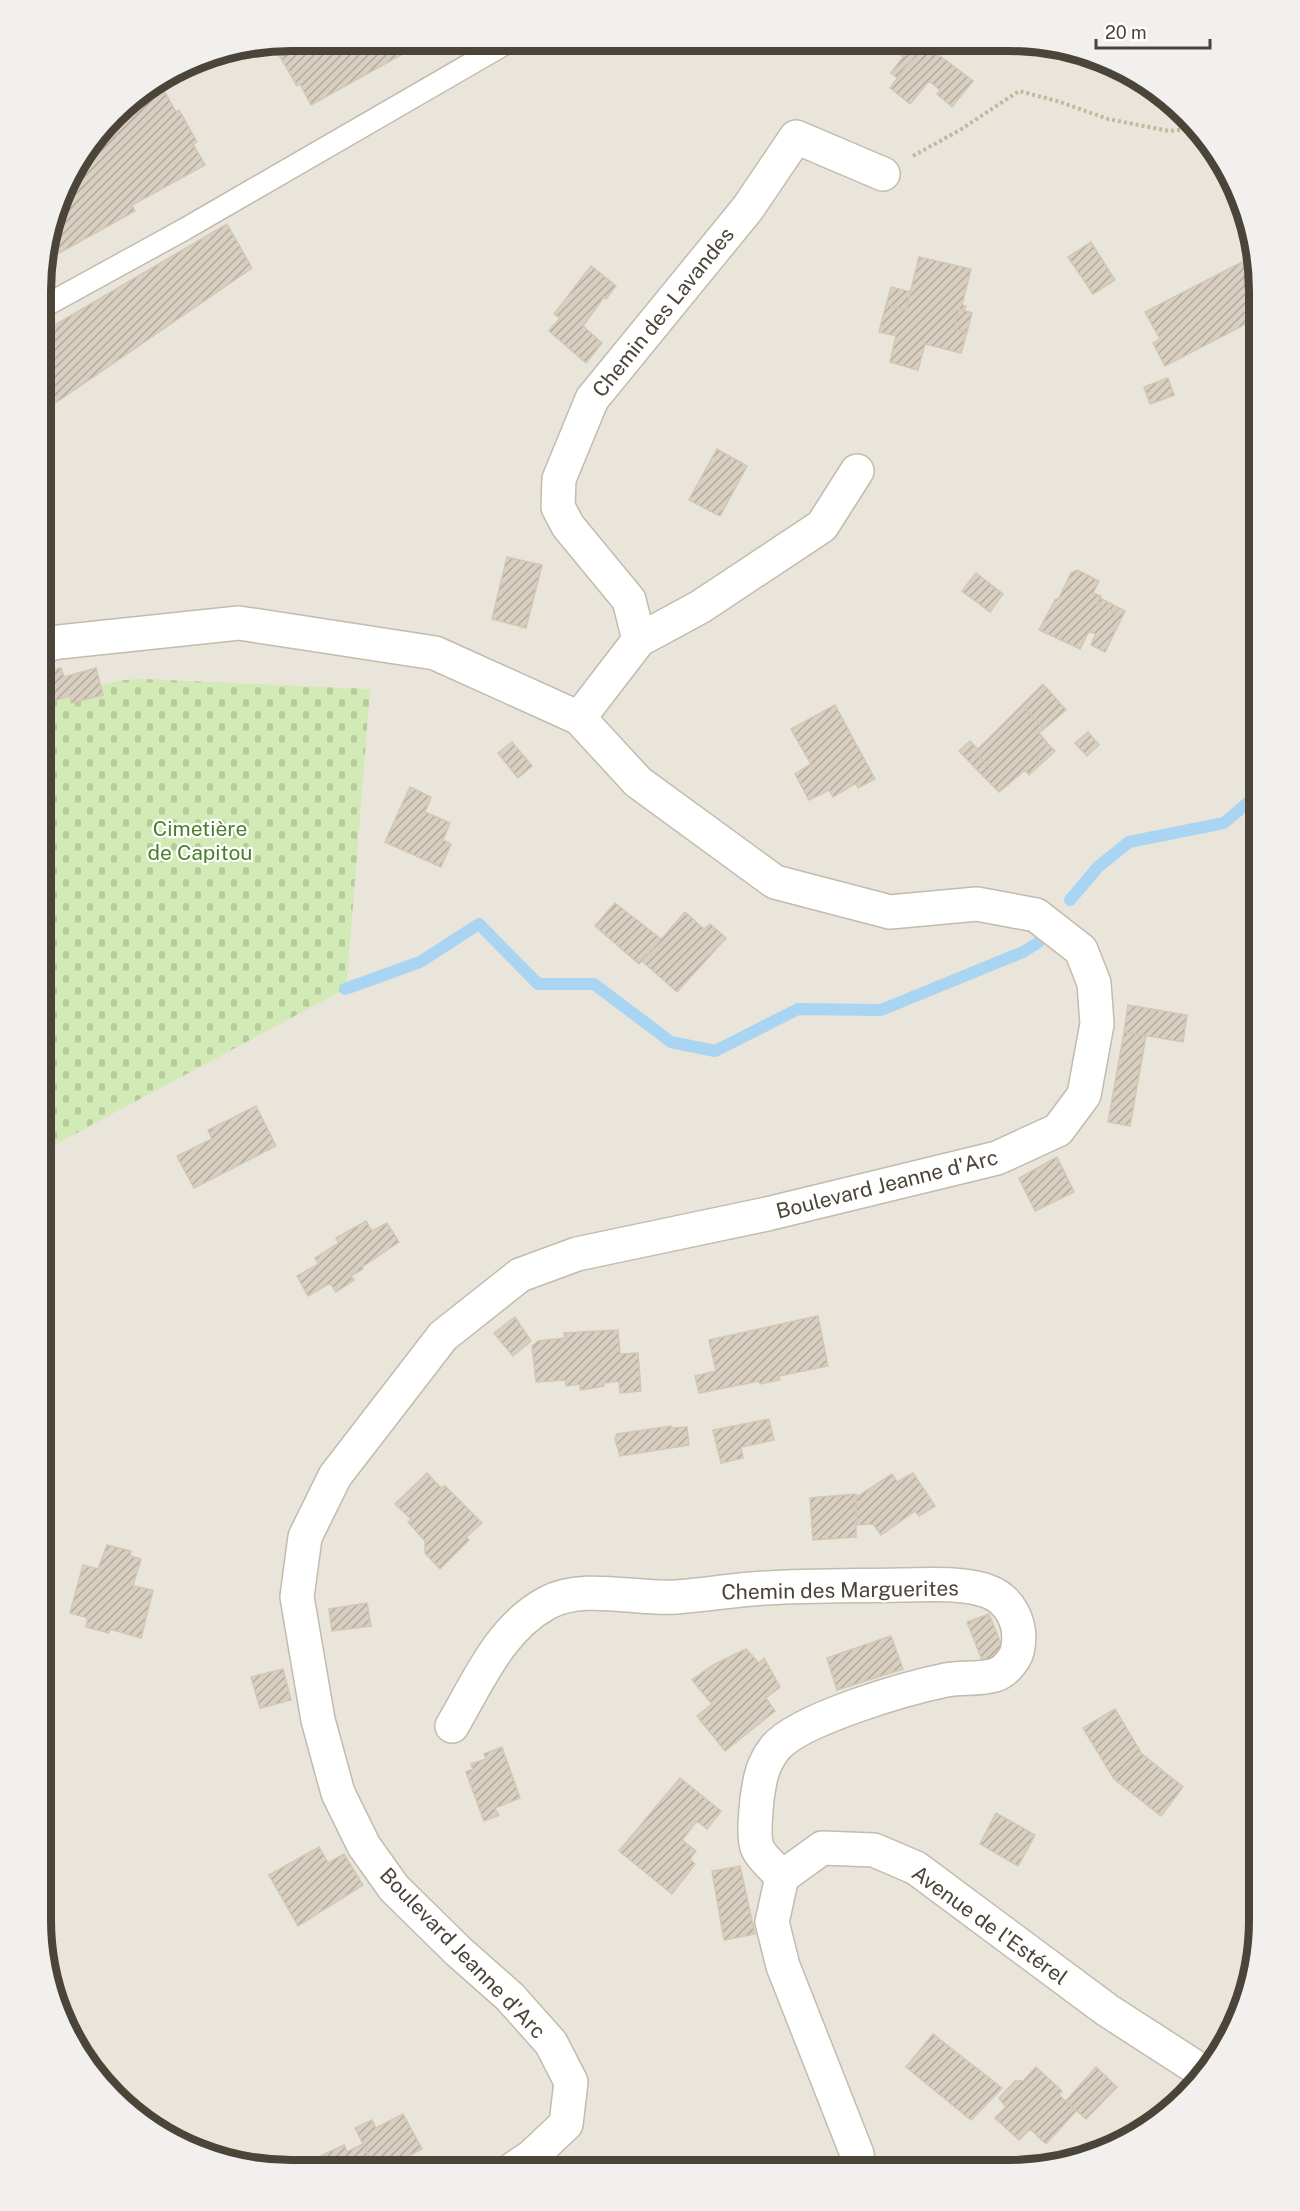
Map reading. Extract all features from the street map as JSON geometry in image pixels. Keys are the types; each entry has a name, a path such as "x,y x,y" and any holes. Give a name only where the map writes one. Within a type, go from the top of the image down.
{"street":[{"name":"Chemin des Lavandes","path":"639,640 629,600 568,526 558,507 559,479 592,399 748,208 796,138 883,174"},
{"path":"579,718 639,640 700,607 822,526 857,471"},
{"name":"Boulevard Jeanne d'Arc","path":"51,644 239,623 435,653 579,718 638,782 775,882 890,912 977,904 1036,915 1081,950 1094,983 1097,1024 1084,1095 1058,1130 997,1158 767,1214 577,1254 520,1275 444,1336 335,1476 305,1538 297,1597 318,1720 339,1793 364,1846 394,1888 458,1951 510,1997 551,2043 571,2082 566,2124 526,2160"},
{"name":"Chemin des Marguerites","path":"452,1726 499,1646 514,1628 549,1602 575,1595 607,1593 674,1597 753,1589 915,1585 958,1586 985,1590 1000,1598 1011,1609 1020,1631 1018,1652 1007,1667 997,1674 948,1680 905,1690 800,1729 776,1747 760,1772 755,1818 757,1848 782,1877"},
{"name":"Avenue de l'Estérel","path":"782,1877 822,1848 874,1850 916,1868 1107,2010 1197,2068"},
{"path":"782,1877 772,1922 783,1966 858,2160"}],"lane":[{"path":"51,303 245,195 493,51"}],"path":[{"path":"883,174 960,130 1019,91 1057,101 1107,119 1169,131 1186,129"}],"shaded area":[{"path":"1009,51 1041,53 1071,59 1101,69 1143,91 1167,110 1190,133 1209,157 1231,199 1241,229 1247,259 1249,291 1249,1920 1247,1952 1241,1982 1231,2012 1209,2054 1190,2078 1167,2101 1143,2120 1101,2142 1071,2152 1041,2158 1009,2160 291,2160 259,2158 229,2152 199,2142 157,2120 133,2101 110,2078 91,2054 69,2012 59,1982 53,1952 51,1920 51,291 53,259 59,229 69,199 91,157 121,121 157,91 199,69 229,59 275,52"}],"green space":[{"name":"Cimetière de Capitou","path":"122,680 370,689 347,981 345,989 51,1147 51,701 70,696 72,703 103,695 101,685"}],"building":[{"path":"291,51 408,51 311,105 300,84 297,86 279,55"},
{"path":"899,51 918,51 897,78 891,73 903,57 898,53"},
{"path":"919,51 933,51 973,81 952,107 937,94 940,90 929,81 910,104 890,88"},
{"path":"165,92 176,112 179,110 197,142 193,144 205,165 132,205 135,211 54,256 59,229 69,199 83,171 110,133 133,110"},
{"path":"227,224 252,268 51,406 51,327"},
{"path":"1091,242 1115,280 1093,294 1068,257"},
{"path":"919,257 971,269 962,305 966,306 964,311 959,309 954,329 967,332 961,353 925,344 918,370 890,362 896,336 879,332 886,305 906,310"},
{"path":"1242,262 1248,274 1249,322 1165,366 1153,343 1160,339 1145,312"},
{"path":"591,266 616,286 606,299 604,297 583,326 602,343 586,363 549,331 560,318 554,314"},
{"path":"891,287 911,292 906,310 886,305"},
{"path":"959,309 972,313 967,332 954,329"},
{"path":"1168,378 1174,395 1150,404 1144,387"},
{"path":"717,449 747,466 720,516 689,500"},
{"path":"507,557 542,565 526,628 492,619"},
{"path":"1077,570 1099,581 1093,593 1101,596 1097,604 1116,613 1119,608 1125,611 1105,652 1091,645 1096,634 1089,631 1080,649 1039,630 1071,573"},
{"path":"976,573 1003,594 990,612 962,591"},
{"path":"1100,598 1119,608 1116,613 1097,604"},
{"path":"61,668 64,677 96,668 103,695 71,703 70,696 51,701 51,671"},
{"path":"1043,684 1066,710 1044,729 1022,705"},
{"path":"835,705 875,779 858,788 856,783 833,797 829,790 809,800 795,774 811,764 791,729"},
{"path":"1022,705 1044,729 1039,733 1048,744 1036,757 1042,763 1029,775 1025,770 999,792 983,776 990,768 975,752"},
{"path":"1088,732 1099,745 1087,756 1075,743"},
{"path":"970,741 978,750 975,752 990,768 983,776 959,751"},
{"path":"512,742 532,766 518,778 498,753"},
{"path":"1048,744 1055,751 1042,763 1036,757"},
{"path":"410,787 431,797 425,812 450,823 443,840 451,844 441,867 385,842"},
{"path":"615,903 661,939 639,964 595,926"},
{"path":"685,912 704,929 710,924 726,938 677,992 642,961"},
{"path":"1128,1005 1187,1015 1183,1042 1124,1032"},
{"path":"1124,1032 1146,1036 1130,1126 1108,1122"},
{"path":"256,1106 276,1146 194,1188 177,1156 212,1139 208,1130"},
{"path":"1057,1157 1074,1192 1035,1211 1019,1178"},
{"path":"366,1221 372,1231 387,1223 399,1242 362,1267 363,1269 351,1276 354,1280 336,1292 330,1283 308,1296 297,1276 319,1264 315,1258 339,1243 336,1238"},
{"path":"818,1316 828,1366 779,1376 780,1380 760,1384 759,1381 699,1393 695,1376 716,1371 709,1340"},
{"path":"515,1317 531,1341 513,1356 494,1333"},
{"path":"618,1330 620,1354 638,1353 641,1391 620,1393 619,1381 580,1390 580,1384 566,1386 565,1380 536,1382 532,1346 538,1341 565,1338 564,1333"},
{"path":"769,1419 774,1440 741,1447 743,1458 721,1463 713,1430"},
{"path":"671,1426 671,1428 687,1427 689,1445 620,1456 615,1439 617,1434"},
{"path":"427,1473 441,1488 445,1486 482,1523 466,1537 469,1540 440,1569 425,1553 425,1541 408,1522 411,1519 395,1504"},
{"path":"913,1473 935,1506 919,1516 915,1511 881,1535 873,1524 857,1525 856,1494 857,1497 892,1474 897,1482"},
{"path":"856,1494 856,1537 813,1540 810,1498"},
{"path":"107,1545 131,1551 130,1556 141,1559 133,1586 153,1590 141,1638 110,1629 109,1633 86,1627 88,1618 70,1613 83,1565 98,1569"},
{"path":"367,1603 371,1626 332,1631 329,1609"},
{"path":"989,1614 1006,1656 984,1665 967,1622"},
{"path":"891,1636 903,1669 837,1690 827,1658"},
{"path":"746,1649 759,1663 764,1658 780,1687 766,1698 775,1711 725,1751 697,1716 712,1704 692,1680 713,1665"},
{"path":"283,1669 291,1700 260,1708 251,1677"},
{"path":"1115,1709 1142,1754 1114,1779 1083,1728"},
{"path":"502,1747 520,1798 495,1808 499,1815 484,1821 466,1772 473,1769 471,1764 486,1759 484,1754"},
{"path":"1142,1754 1183,1787 1161,1816 1114,1779"},
{"path":"680,1778 721,1811 707,1829 697,1821 682,1840 696,1851 690,1859 695,1864 672,1894 619,1851"},
{"path":"996,1813 1035,1835 1018,1866 980,1844"},
{"path":"319,1847 328,1863 344,1854 363,1885 298,1926 269,1875"},
{"path":"740,1866 755,1934 724,1940 712,1871"},
{"path":"933,2034 1002,2088 971,2120 906,2067"},
{"path":"1036,2067 1062,2091 1059,2095 1076,2111 1046,2144 1030,2129 1019,2140 995,2118 1006,2107 999,2098 1015,2081 1023,2081"},
{"path":"1096,2067 1117,2087 1086,2119 1066,2101"},
{"path":"403,2114 422,2149 401,2160 371,2160 355,2128 372,2120 376,2128"},
{"path":"363,2144 371,2160 314,2159 344,2145 347,2152"}],"waterway":[{"path":"1070,900 1098,867 1129,842 1224,823 1249,802"},
{"path":"345,989 420,962 479,924 538,984 594,984 671,1042 715,1051 798,1009 881,1010 1023,952 1039,942"}]}
